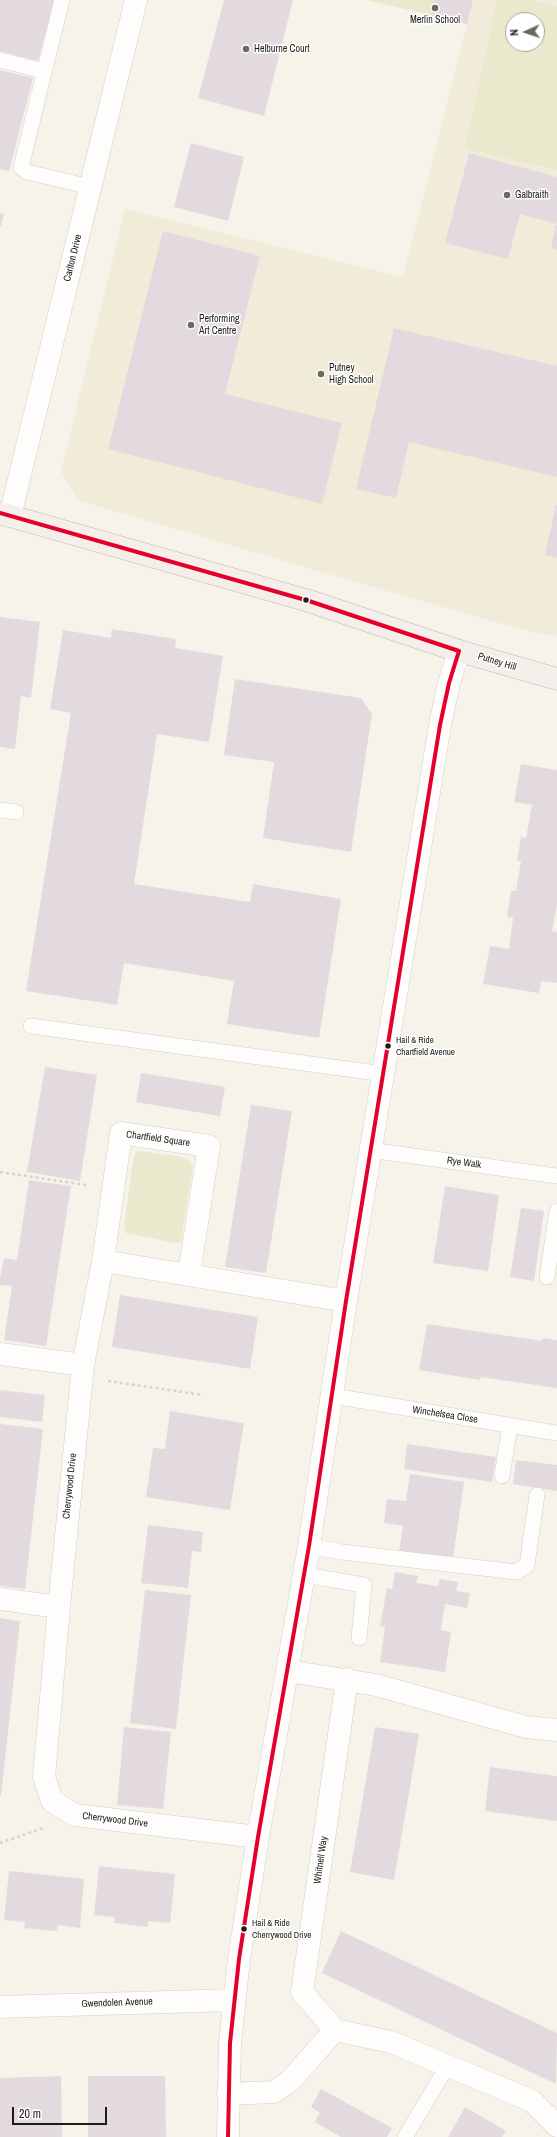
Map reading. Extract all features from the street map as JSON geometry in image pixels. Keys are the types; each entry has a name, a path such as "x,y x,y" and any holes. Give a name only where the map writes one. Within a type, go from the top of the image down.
{"main road":[{"name":"Putney Hill","path":"5,514 309,601 459,651 557,680"}],"street":[{"name":"Carlton Drive","path":"5,514 91,187 136,0"},
{"path":"228,2137 228,2094 233,2000 258,1837 309,1546 370,1150 384,1074 440,725 449,683 459,651"},
{"name":"Chartfield Square","path":"103,1261 121,1133 209,1146 189,1274"},
{"path":"103,1261 346,1301"},
{"name":"Cherrywood Drive","path":"103,1261 82,1371 58,1607 44,1777 52,1801 75,1815 258,1837"},
{"path":"0,1354 82,1371"},
{"path":"0,1600 58,1607"},
{"path":"288,1671 347,1679 376,1685 526,1727 557,1730"},
{"name":"Whitnell Way","path":"335,2030 302,1992 347,1679"},
{"name":"Gwendolen Avenue","path":"0,2006 233,2000"},
{"path":"228,2094 274,2092 290,2081 335,2030 391,2042 532,2101 557,2126"}],"lane":[{"path":"62,0 21,167 27,172 91,187"},
{"path":"0,60 44,71"},
{"path":"0,810 16,812"},
{"path":"31,1026 384,1074"},
{"name":"Rye Walk","path":"370,1150 557,1176"},
{"path":"547,1277 557,1210"},
{"name":"Winchelsea Close","path":"333,1396 557,1433"},
{"path":"502,1476 510,1425"},
{"path":"309,1546 365,1555 517,1572 527,1565 537,1495"},
{"path":"304,1575 364,1585 359,1638"},
{"path":"405,2137 448,2065"}],"path":[{"path":"0,1172 112,1189"},
{"path":"82,1371 203,1395"},
{"path":"0,1843 75,1815"}],"shaded area":[{"name":"Putney High School","path":"367,0 557,0 557,637 520,629 77,500 61,471 125,209 403,277 467,24"}],"green space":[{"path":"367,0 434,0 431,15"},
{"path":"497,0 530,0 557,6 557,170 465,149"},
{"path":"139,1151 182,1157 190,1161 193,1166 181,1242 175,1243 126,1233 124,1226 133,1160 136,1152"}],"building":[{"path":"0,0 54,0 38,61 0,51"},
{"name":"Helburne Court","path":"224,0 293,0 264,116 198,98"},
{"path":"434,0 473,0 467,24 431,15"},
{"path":"0,70 33,78 9,171 0,169"},
{"path":"191,143 244,157 228,221 174,207"},
{"name":"Galbraith","path":"469,153 557,177 557,224 520,214 508,259 445,243"},
{"path":"0,213 4,214 1,226 0,226"},
{"path":"557,225 557,250 551,248"},
{"name":"Performing Art Centre","path":"163,231 260,256 225,394 342,423 322,504 108,449"},
{"path":"394,328 557,366 557,477 409,442 396,498 356,489"},
{"path":"557,505 557,558 545,555"},
{"path":"0,617 40,622 31,698 21,696 15,749 0,747"},
{"path":"112,629 176,639 175,648 223,656 209,742 157,734 134,884 250,902 253,884 341,899 319,1038 227,1024 234,981 124,963 117,1005 26,991 71,713 50,709 63,630 111,638"},
{"path":"235,679 361,698 372,714 351,852 263,838 274,762 224,755"},
{"path":"521,764 557,770 557,904 552,931 557,932 557,983 541,981 539,993 483,984 490,946 509,949 513,918 507,917 511,891 516,891 521,861 517,861 521,837 526,838 532,805 514,802"},
{"path":"45,1067 97,1075 80,1181 27,1172"},
{"path":"141,1073 225,1087 220,1116 136,1102"},
{"path":"251,1105 292,1111 266,1273 225,1267"},
{"path":"29,1180 71,1186 46,1346 4,1340 12,1286 0,1285 0,1279 4,1258 17,1260"},
{"path":"445,1186 499,1195 488,1271 433,1263"},
{"path":"521,1208 544,1211 534,1281 510,1277"},
{"path":"120,1295 258,1317 250,1369 112,1347"},
{"path":"427,1324 542,1341 543,1338 557,1340 557,1388 481,1377 480,1380 419,1370"},
{"path":"0,1390 45,1395 42,1422 0,1417"},
{"path":"170,1411 244,1423 230,1510 146,1497 153,1448 165,1449"},
{"path":"0,1424 43,1429 25,1589 0,1586"},
{"path":"407,1444 496,1457 492,1482 404,1469"},
{"path":"516,1460 557,1465 557,1491 513,1484"},
{"path":"410,1474 464,1482 453,1558 399,1551 403,1526 384,1523 387,1499 406,1501"},
{"path":"148,1525 203,1532 201,1552 192,1551 188,1588 141,1583"},
{"path":"395,1572 418,1576 416,1583 438,1586 440,1579 458,1582 456,1591 470,1593 467,1608 445,1604 441,1630 451,1632 445,1672 380,1662 385,1627 380,1626 387,1588 392,1589"},
{"path":"145,1590 191,1595 176,1729 130,1723"},
{"path":"0,1618 20,1621 1,1796 0,1796"},
{"path":"124,1727 171,1732 163,1809 117,1805"},
{"path":"375,1727 419,1734 394,1880 350,1872"},
{"path":"490,1767 557,1776 557,1821 485,1811"},
{"path":"99,1866 175,1874 170,1923 148,1921 148,1927 114,1923 115,1917 94,1915"},
{"path":"9,1871 84,1879 80,1928 58,1925 57,1931 24,1928 25,1922 4,1920"},
{"path":"341,1931 557,2033 556,2084 322,1973"},
{"path":"61,2076 62,2137 0,2137 0,2078"},
{"path":"88,2076 165,2076 166,2137 88,2137"},
{"path":"321,2089 392,2128 387,2137 341,2137 315,2122 320,2113 311,2107"},
{"path":"465,2107 506,2131 502,2137 448,2137"}],"transit line":[{"path":"0,513 309,601 459,651"},
{"path":"228,2137 230,2043 239,1959 258,1837 309,1546 346,1301 440,725 449,683 459,651"}],"place":[{"name":"Merlin School","path":"435,8"},
{"name":"Helburne Court","path":"246,49"},
{"name":"Galbraith","path":"507,195"},
{"name":"Performing Art Centre","path":"191,325"},
{"name":"Putney High School","path":"321,374"},
{"name":"Hail & Ride Chartfield Avenue","path":"388,1046"},
{"name":"Hail & Ride Cherrywood Drive","path":"244,1929"}]}
